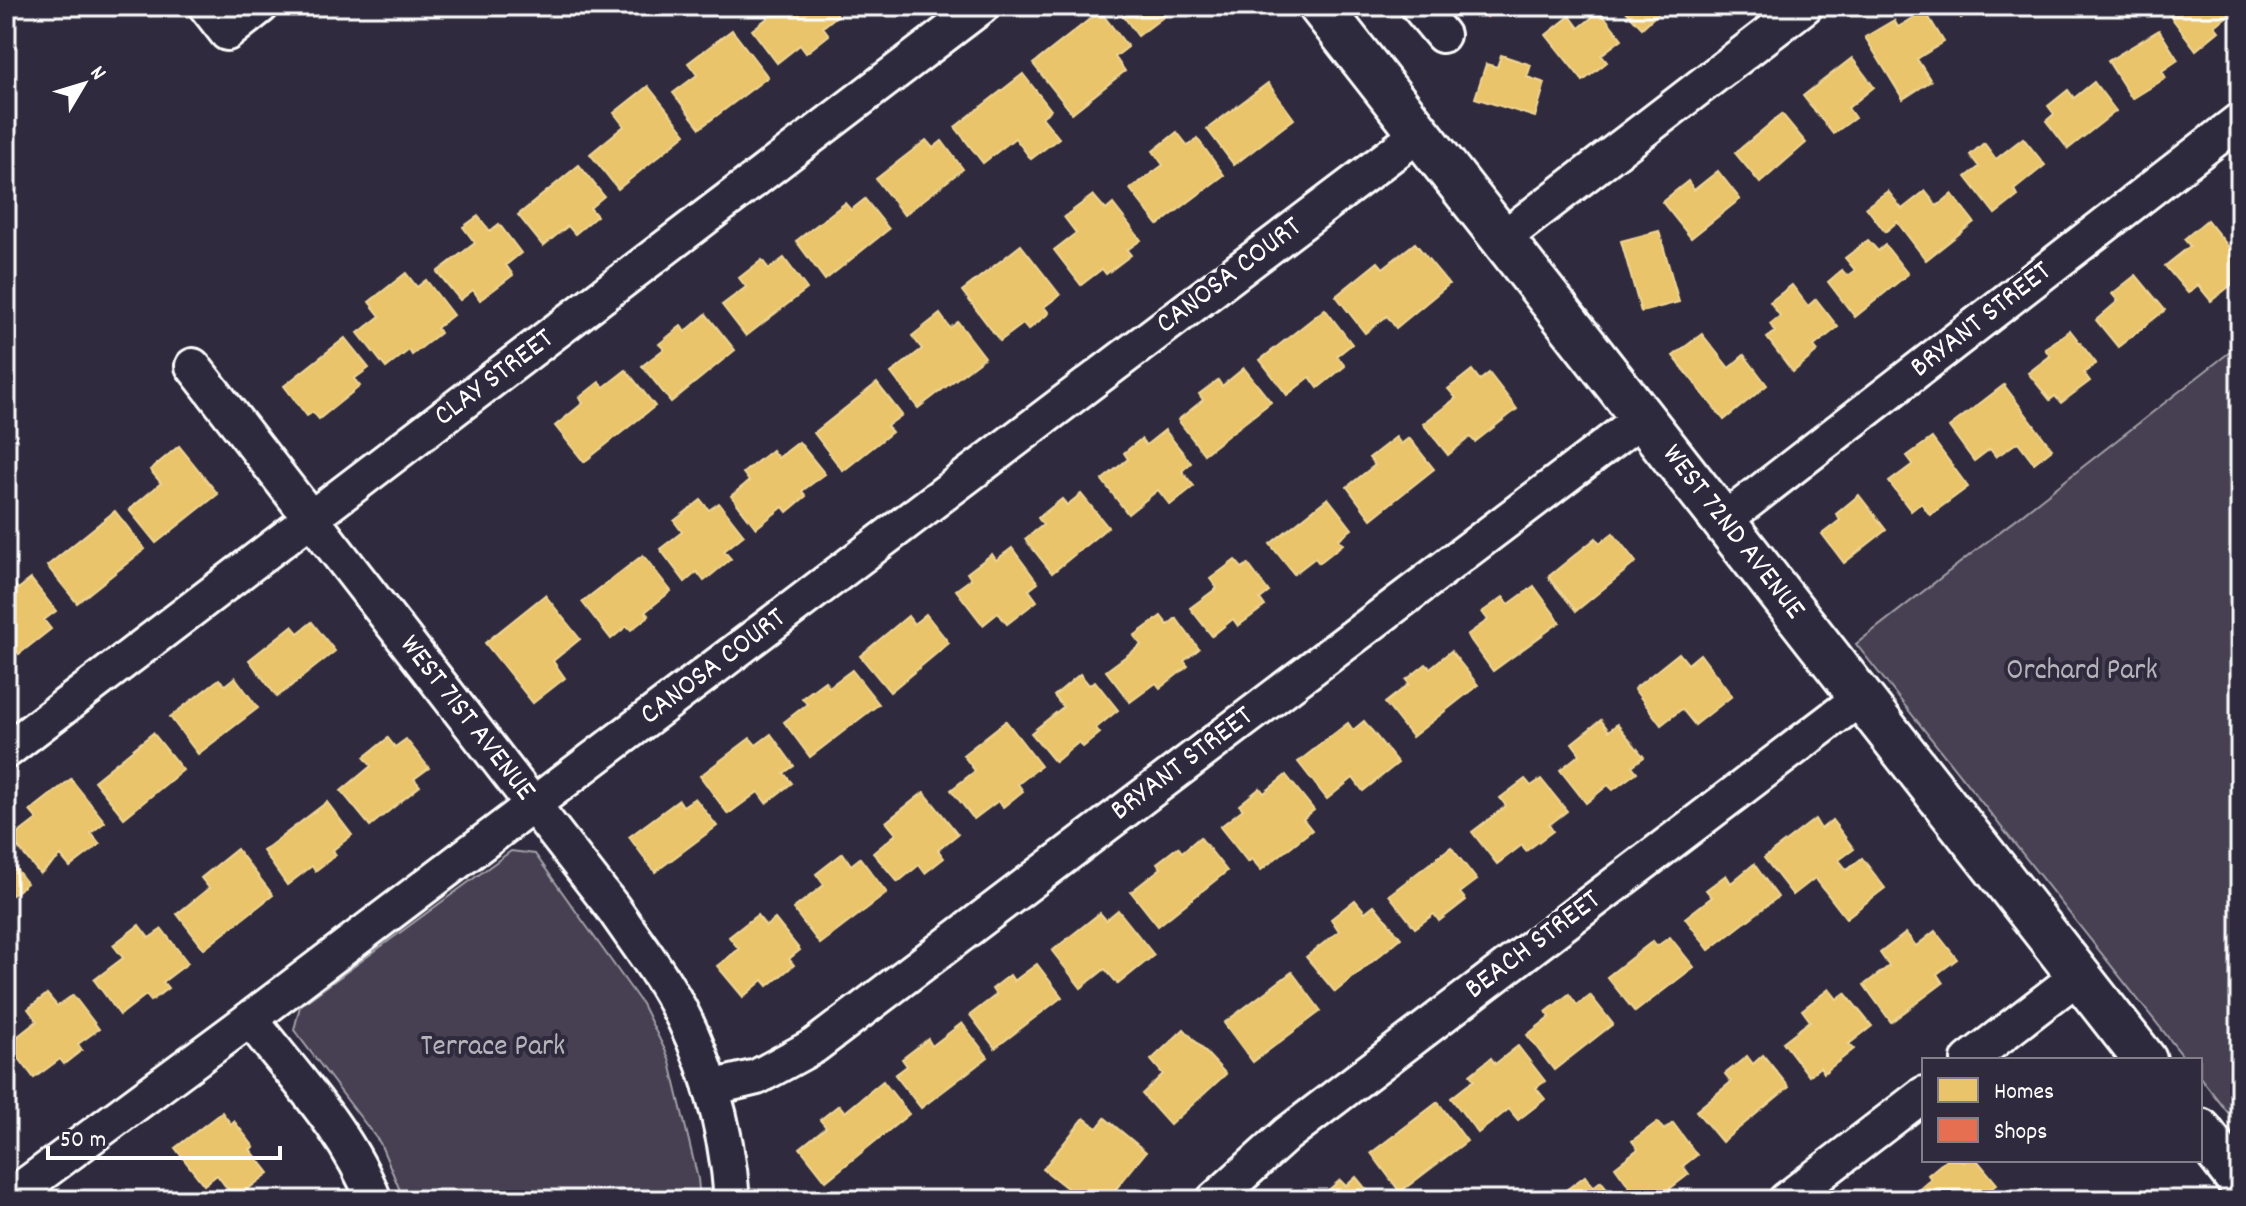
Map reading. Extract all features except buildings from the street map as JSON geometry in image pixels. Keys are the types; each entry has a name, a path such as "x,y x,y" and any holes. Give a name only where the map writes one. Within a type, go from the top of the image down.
{"main road":[{"name":"WEST 72ND AVENUE","path":"1320,6 2143,1058"},
{"path":"2202,1133 2240,1182"}],"street":[{"path":"206,6 227,33 261,6"},
{"name":"CLAY STREET","path":"6,751 982,6"},
{"path":"1418,6 1442,35"},
{"path":"1502,239 1805,6"},
{"name":"BRYANT STREET","path":"1723,521 2240,120"},
{"name":"CANOSA COURT","path":"6,1200 250,1019 1420,133"},
{"name":"WEST 71ST AVENUE","path":"193,366 613,908 666,986 697,1046 711,1088 732,1200"},
{"name":"BRYANT STREET","path":"711,1088 757,1077 814,1046 1642,418"},
{"name":"BEACH STREET","path":"1214,1200 1287,1134 1860,698"},
{"path":"1972,1058 2078,976"},
{"path":"250,1019 347,1145 374,1200"},
{"path":"1786,1200 1922,1096"}],"green space":[{"name":"Orchard Park","path":"2240,344 2240,1128 2202,1080 2202,1058 2184,1058 1856,644"},
{"name":"Terrace Park","path":"511,851 535,854 642,1004 669,1058 698,1179 700,1200 404,1200 380,1143 294,1030 300,1006"}]}
